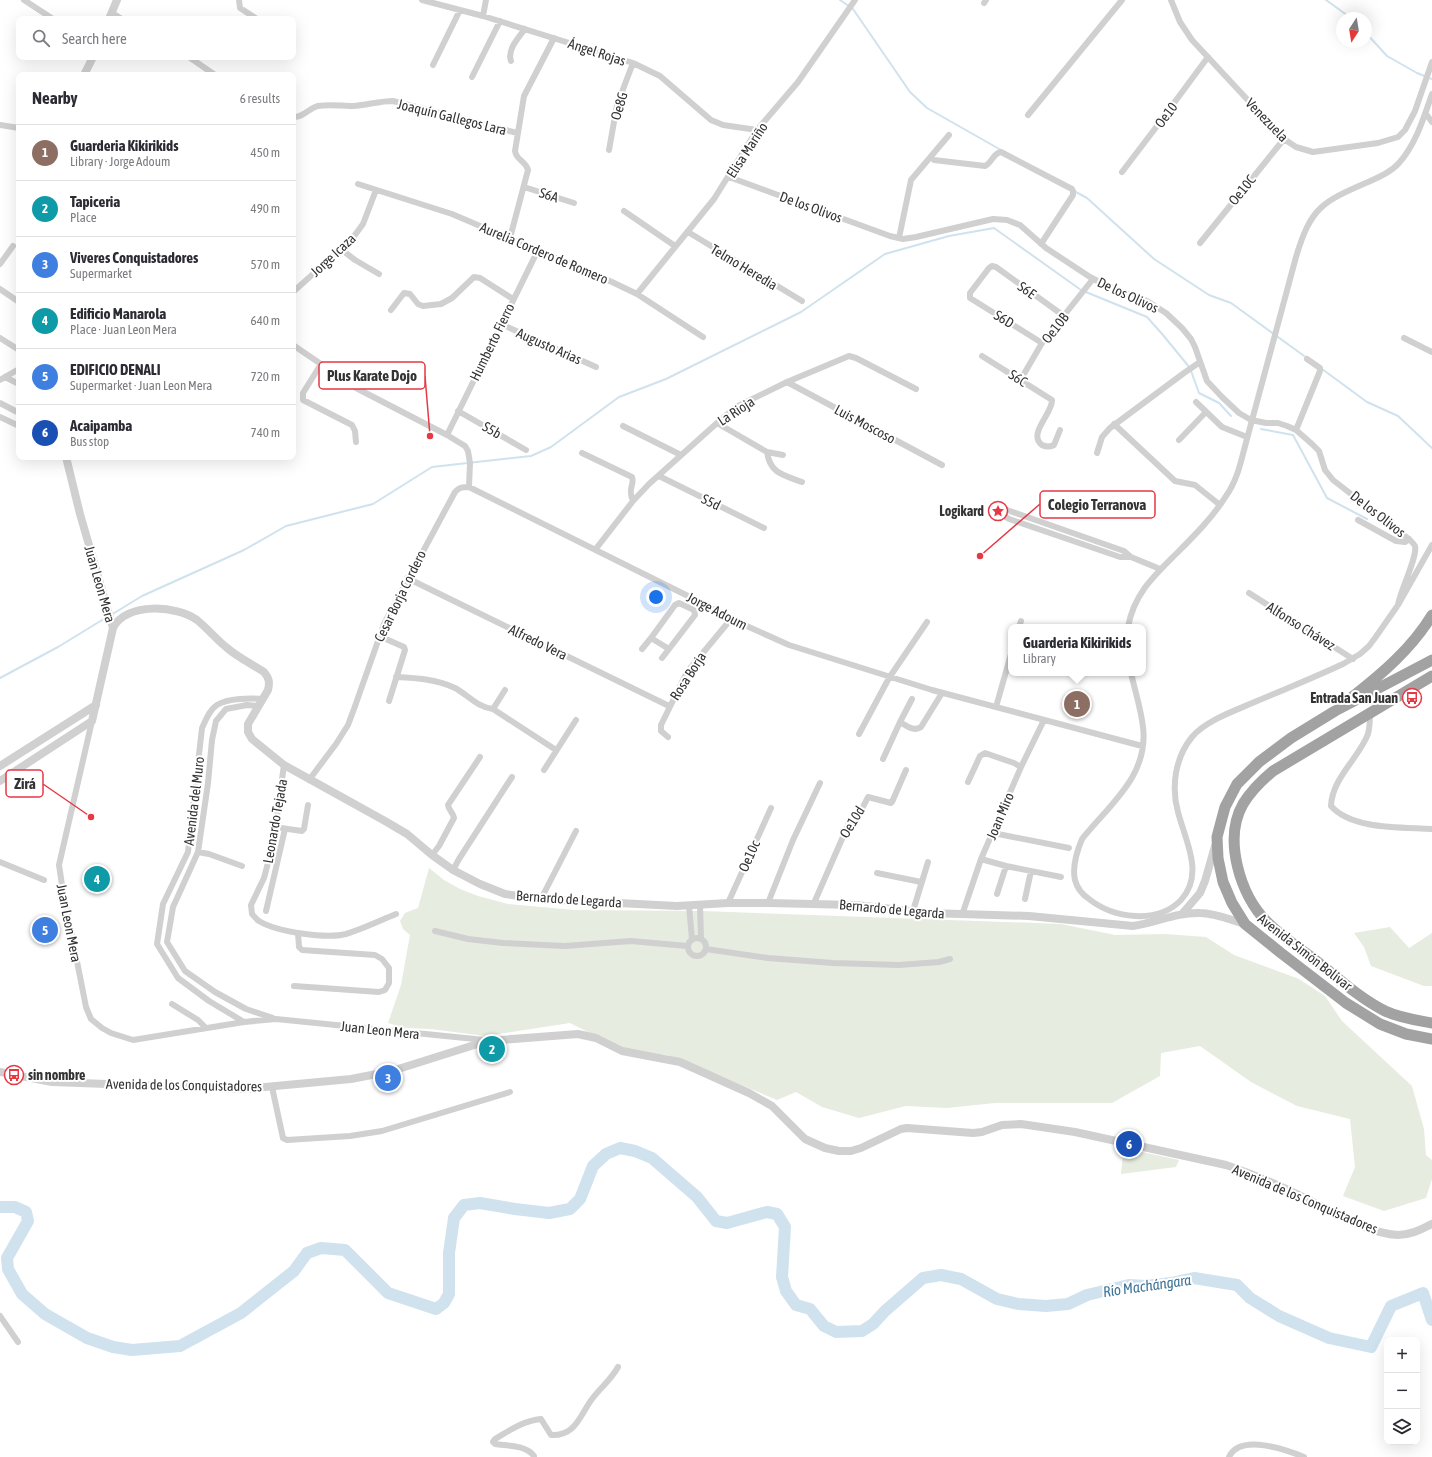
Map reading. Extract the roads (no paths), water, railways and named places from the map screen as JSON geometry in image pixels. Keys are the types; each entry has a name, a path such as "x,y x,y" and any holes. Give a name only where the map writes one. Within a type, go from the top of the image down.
{"highway":[{"path":"1335,711 1365,687 1403,653 1432,615"},
{"name":"Avenida Simón Bolívar","path":"1432,660 1335,711 1291,738 1259,762 1237,784 1225,807 1217,837 1218,858 1223,882 1232,903 1245,924 1281,954 1346,1003 1380,1024 1406,1034 1432,1039"},
{"name":"Avenida Simón Bolívar","path":"1432,676 1273,771 1258,783 1242,806 1237,822 1235,838 1239,875 1245,892 1254,907 1267,922 1288,940 1364,997 1386,1011 1409,1019 1432,1023"}],"street":[{"path":"24,0 48,16"},
{"path":"111,16 117,0"},
{"path":"239,0 240,8 252,16"},
{"name":"Ángel Rojas","path":"422,0 500,21 633,63 660,76 711,120 723,125 757,130"},
{"path":"483,16 486,0"},
{"path":"1028,115 1122,0"},
{"name":"Venezuela","path":"1171,0 1186,32 1192,40 1284,139 1296,147 1312,152 1378,143 1398,137 1405,130 1415,111 1432,62"},
{"name":"Elisa Mariño","path":"637,294 714,199 757,130 798,82 854,1"},
{"path":"433,65 460,10"},
{"path":"472,77 500,21"},
{"path":"511,61 511,50 525,29"},
{"path":"510,238 528,170 526,164 515,154 517,133 524,96 554,38"},
{"name":"Oe10","path":"1122,172 1208,57"},
{"path":"86,72 92,60"},
{"path":"193,60 211,72"},
{"name":"Oe8G","path":"609,150 616,110 633,63"},
{"path":"1129,624 1131,613 1147,584 1189,541 1220,505 1234,481 1296,257 1305,230 1310,221 1325,203 1338,195 1377,177 1399,163 1415,139 1426,114 1432,94"},
{"name":"Joaquín Gallegos Lara","path":"296,117 320,106 353,106 385,101 517,133"},
{"path":"1426,114 1432,122"},
{"path":"0,124 16,127"},
{"path":"899,238 911,180 949,135"},
{"name":"Oe10C","path":"1200,243 1284,139"},
{"path":"934,160 985,166 989,164 996,154 1001,152 1072,189 1073,195 1041,244"},
{"name":"De los Olivos","path":"729,177 899,238 916,238 1000,218 1007,220 1020,225 1056,256 1092,278 1146,301 1162,310 1182,328 1191,339 1195,347 1197,364 1212,387 1239,413 1251,420 1278,424 1296,430 1318,451 1326,470 1333,480 1409,539 1415,546 1415,555 1400,592 1398,605"},
{"name":"Aurelia Cordero de Romero","path":"358,184 441,210 538,250 637,294 703,337"},
{"name":"S6A","path":"524,187 574,203"},
{"name":"Jorge Icaza","path":"296,289 342,250 352,239 363,224 376,190"},
{"path":"624,211 675,246"},
{"name":"Telmo Heredia","path":"688,232 802,301"},
{"path":"0,264 13,246"},
{"path":"342,250 355,260 379,274"},
{"name":"Humberto Fierro","path":"447,435 538,250"},
{"name":"S6D","path":"990,267 970,293 972,300 1041,342"},
{"name":"S6E","path":"990,267 996,267 1062,315"},
{"path":"390,310 406,292 410,294 418,304 423,306 434,306 448,302 474,277 480,278 514,299"},
{"name":"Oe10B","path":"1019,379 1041,342 1092,278"},
{"path":"0,289 16,300"},
{"name":"Augusto Arias","path":"501,324 596,367"},
{"path":"0,338 16,348"},
{"path":"1404,338 1432,352"},
{"path":"296,347 370,395 465,446 468,451 470,463 469,485"},
{"name":"La Rioja","path":"595,550 633,501 681,455 736,407 787,382 849,356 852,356 916,389"},
{"name":"S6C","path":"982,356 1049,398 1052,402 1051,407 1038,430 1038,441 1042,445 1052,446 1056,442 1060,430"},
{"path":"1296,430 1320,371 1320,368 1307,359"},
{"path":"321,364 303,393 303,400 352,425 355,431 356,442"},
{"path":"1097,453 1102,437 1114,424 1197,364"},
{"path":"3,378 16,371"},
{"path":"3,378 16,383"},
{"name":"Luis Moscoso","path":"787,382 942,465"},
{"path":"1196,402 1222,427 1247,437"},
{"path":"0,403 16,411"},
{"name":"S5b","path":"458,411 526,450"},
{"path":"1179,440 1206,412"},
{"path":"0,417 16,425"},
{"path":"717,423 767,452 783,455"},
{"path":"1114,424 1176,481 1194,485 1220,505"},
{"path":"623,426 681,455"},
{"path":"767,452 771,467 780,473 802,482"},
{"path":"582,453 632,477 633,482 630,493 633,501"},
{"name":"Juan Leon Mera","path":"67,460 80,514 113,628 59,865 86,1007 91,1019 111,1033 133,1040 244,1022 276,1019 487,1041"},
{"name":"S5d","path":"659,476 764,528"},
{"name":"Jorge Adoum","path":"469,485 731,619 789,645 889,678 1142,746"},
{"name":"Cesar Borja Cordero","path":"309,780 336,744 348,725 379,636 407,578 455,492 460,488 469,485"},
{"path":"1130,557 1124,551 1007,510 994,509 1009,519 1120,557 1130,557 1160,569"},
{"path":"1358,520 1396,541 1405,542 1409,539"},
{"path":"1067,539 1069,532"},
{"path":"1132,676 1143,726 1142,746 1137,768 1128,786 1082,839 1076,857 1074,870 1075,880 1079,889 1094,904 1113,913 1135,916 1154,914 1165,915 1186,895 1192,876 1191,857 1186,834 1178,813 1175,790 1177,766 1192,737 1201,729 1221,717 1331,670 1353,659 1369,646 1398,605 1432,545"},
{"name":"Alfredo Vera","path":"407,578 669,706"},
{"name":"Alfonso Chávez","path":"1248,593 1353,659"},
{"path":"684,605 690,597"},
{"path":"642,649 675,605 679,603 684,605 695,612 695,616 662,658"},
{"name":"Bernardo de Legarda","path":"113,628 121,618 145,608 188,615 196,620 227,648 264,672 268,677 268,690 248,724 247,729 249,736 284,765 309,780 385,820 407,834 453,870 480,884 505,894 541,899 677,906 728,903 814,903 856,905 962,915 1029,916 1133,926 1165,915 1200,913 1213,914 1245,924"},
{"name":"Rosa Borja","path":"668,737 661,731 660,725 687,672 731,619"},
{"path":"859,734 889,678 927,622"},
{"path":"379,636 404,647 405,650 389,701"},
{"path":"651,638 669,649"},
{"path":"996,707 1008,665"},
{"path":"396,677 425,679 455,688 484,708 492,709 556,750"},
{"path":"492,709 505,690"},
{"path":"900,722 913,729 919,729 942,693"},
{"name":"Avenida del Muro","path":"244,1022 209,1001 178,978 157,944 163,904 188,852 202,728 212,710 217,705 244,698 261,703"},
{"path":"883,759 912,699"},
{"path":"261,703 226,710 216,722 212,740 208,783 198,852 172,907 167,942 185,971 203,984 246,1009 276,1019"},
{"path":"0,766 96,705"},
{"path":"1370,712 1367,737 1338,784 1331,799 1331,806 1336,811 1352,818 1379,827 1432,829"},
{"path":"544,770 576,720"},
{"name":"Joan Miro","path":"962,915 981,859 1021,767 1044,720"},
{"path":"0,781 92,721"},
{"path":"968,782 980,756 985,754 1014,763 1021,767"},
{"path":"432,855 454,818 454,814 448,809 448,805 480,757"},
{"name":"Leonardo Tejada","path":"284,765 273,844 264,878 251,905 252,914 258,921 290,932 329,936 345,934 396,914"},
{"name":"Oe10d","path":"814,903 849,823 859,815 868,797 891,803 906,770"},
{"path":"453,870 512,777"},
{"path":"768,903 793,840 820,783"},
{"path":"276,827 302,831 304,829 308,805"},
{"name":"Oe10c","path":"728,903 770,808"},
{"path":"266,911 285,828"},
{"path":"541,899 576,831"},
{"path":"993,833 1070,848"},
{"path":"1182,914 1200,893 1205,881 1217,837"},
{"path":"198,852 209,854 242,866"},
{"path":"981,859 1006,866 1061,877"},
{"path":"0,862 44,880"},
{"path":"913,911 928,862"},
{"path":"997,894 1006,866"},
{"path":"1025,899 1031,871"},
{"path":"877,873 921,882"},
{"path":"700,905 701,938"},
{"path":"689,906 692,939"},
{"path":"435,931 468,939 503,943 565,946 631,941 688,946"},
{"path":"294,986 380,992 385,990 389,983 389,968 382,960 375,956 302,950 299,947 298,933"},
{"path":"696,937 701,938 705,941 706,949 704,953 699,956 693,956 689,952 689,942 696,937"},
{"path":"706,949 768,958 833,963 899,965 939,962 950,959"},
{"path":"172,1004 198,1020 206,1028"},
{"name":"Avenida de los Conquistadores","path":"0,1072 52,1082 244,1089 351,1079 392,1071 487,1041 578,1034 596,1038 622,1051 680,1062 749,1093 772,1106 805,1139 825,1148 839,1151 851,1151 861,1148 901,1129 907,1128 973,1133 982,1132 1002,1125 1021,1124 1075,1132 1226,1165 1289,1190 1360,1225 1386,1234 1409,1234 1432,1224"},
{"path":"272,1087 283,1138 287,1140 350,1136 382,1131 510,1092"},
{"path":"0,1316 18,1342"},
{"path":"534,1457 532,1452 527,1448 495,1444 493,1442 495,1439 517,1426 532,1420 541,1419 551,1435 558,1435 569,1430 578,1422 591,1400 618,1367"},
{"path":"1229,1457 1236,1449 1254,1445 1289,1450 1304,1457"}],"waterway":[{"path":"840,0 853,9 910,92 927,108 1001,150"},
{"path":"1326,0 1343,12"},
{"path":"1372,40 1387,56 1417,73 1432,79"},
{"path":"1074,191 1087,198 1154,259 1209,295 1231,303 1307,358"},
{"path":"111,615 142,596 244,550 286,526 373,504 432,467 531,456 551,447 619,397 666,379 801,312 885,254 949,236 994,228 1081,290 1147,317 1190,368 1199,393 1219,403 1231,416"},
{"path":"1322,369 1367,402 1398,416 1432,448"},
{"path":"1261,429 1293,435 1327,498 1367,519"},
{"path":"0,678 58,647 107,617"},
{"name":"Río Machángara","path":"0,1207 15,1207 26,1212 28,1221 7,1258 8,1269 22,1294 45,1314 87,1338 113,1347 132,1350 180,1346 241,1313 294,1271 307,1253 321,1248 345,1250 388,1293 436,1309 444,1303 449,1294 449,1253 454,1218 464,1205 480,1203 549,1213 570,1209 580,1199 593,1166 606,1154 620,1148 635,1151 652,1158 697,1197 716,1221 727,1223 767,1212 777,1214 785,1227 782,1277 786,1291 796,1305 810,1309 824,1326 836,1332 862,1331 873,1324 885,1311 923,1278 941,1275 961,1279 997,1299 1018,1304 1046,1306 1068,1304 1087,1295 1129,1285 1146,1286 1194,1278 1237,1285 1250,1298 1279,1316 1329,1338 1371,1347 1391,1306 1423,1293 1432,1320"}],"place":[{"name":"Plus Karate Dojo","path":"430,436"},
{"name":"Logikard","path":"998,511"},
{"name":"Colegio Terranova","path":"980,556"},
{"name":"Entrada San Juan","path":"1412,698"},
{"name":"Guarderia Kikirikids","path":"1077,704"},
{"name":"Zirá","path":"91,817"},
{"name":"Edificio Manarola","path":"97,879"},
{"name":"EDIFICIO DENALI","path":"45,930"},
{"name":"Tapiceria","path":"492,1049"},
{"name":"sin nombre","path":"14,1075"},
{"name":"Viveres Conquistadores","path":"388,1078"},
{"name":"Acaipamba","path":"1129,1144"}]}
